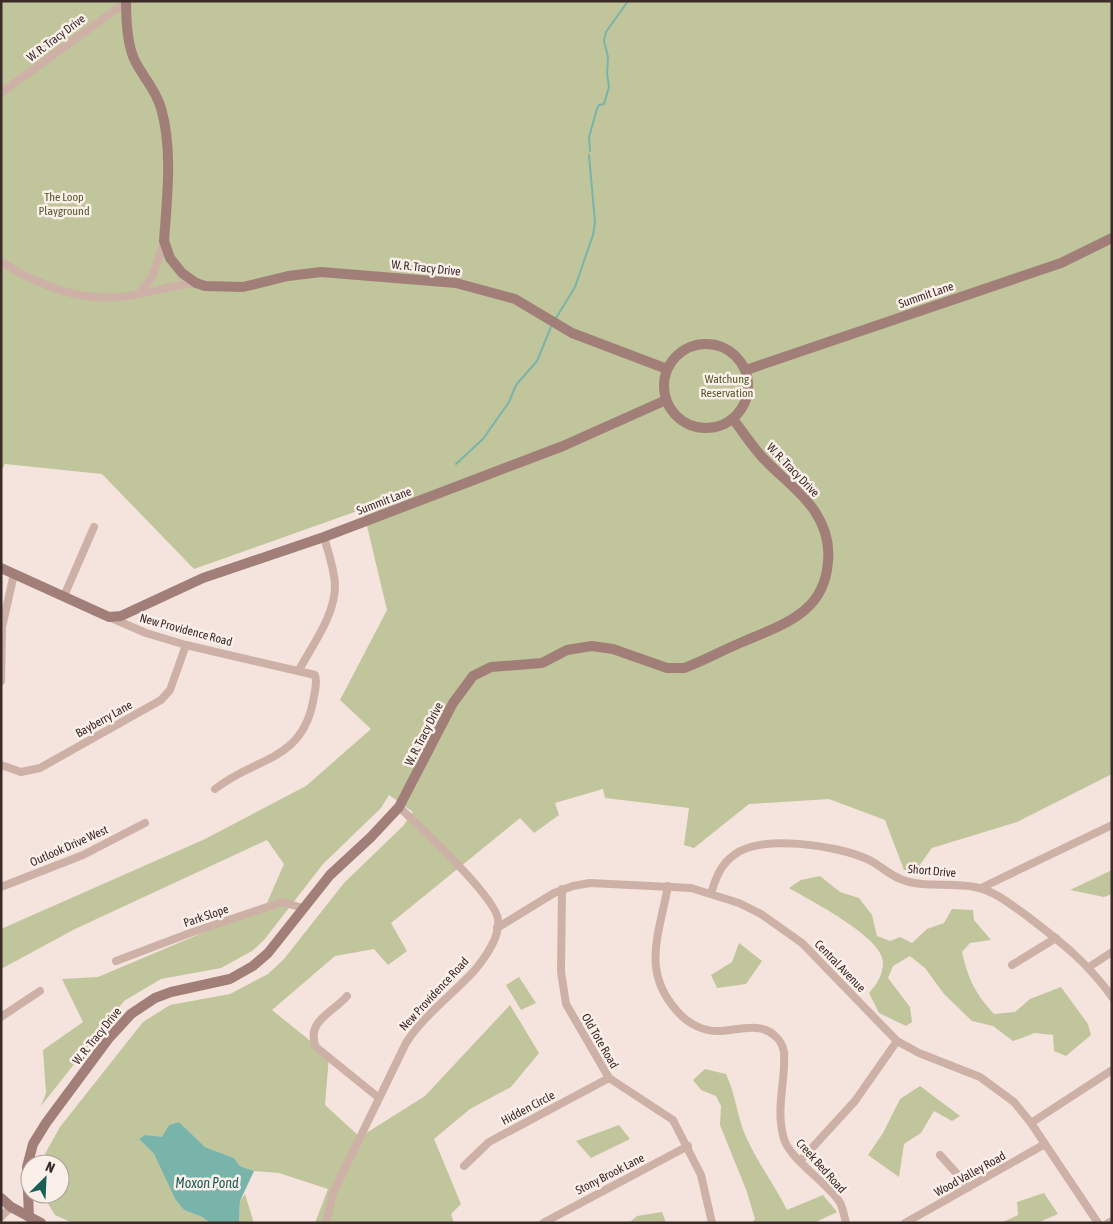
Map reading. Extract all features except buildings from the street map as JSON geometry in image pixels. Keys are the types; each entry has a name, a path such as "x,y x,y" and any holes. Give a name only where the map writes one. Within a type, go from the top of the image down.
{"street":[{"name":"W. R. Tracy Drive","path":"1,93 126,2"},
{"name":"W. R. Tracy Drive","path":"126,2 127,23 134,59 158,99 165,128 167,183 164,241 154,275 139,294"},
{"name":"Summit Lane","path":"746,370 1061,262 1112,238"},
{"name":"W. R. Tracy Drive","path":"164,241 166,250 175,265 196,283"},
{"name":"W. R. Tracy Drive","path":"1,262 37,282 72,294 104,298 139,294 160,288 196,283 215,288 243,287 288,276 321,272 456,283 515,299 572,333 667,369"},
{"path":"706,344 727,349 738,358 746,370 749,383 748,396 742,409 733,419 722,426 695,427 683,421 673,412 666,400 664,390 667,369 674,357 686,348 706,344"},
{"name":"Summit Lane","path":"109,617 121,616 203,578 324,538 563,446 666,400"},
{"name":"W. R. Tracy Drive","path":"29,1217 27,1167 33,1144 46,1123 120,1025 142,1006 155,998 171,992 222,981 247,970 274,947 330,874 371,837 399,807 458,695 473,676 485,669 499,665 542,663 568,650 592,646 614,648 667,668 684,668 793,619 815,601 826,581 828,565 826,534 821,521 808,503 763,458 733,419"},
{"path":"64,596 94,527"},
{"path":"299,670 330,611 334,599 334,579 324,538"},
{"name":"New Providence Road","path":"1,568 146,633 186,645 315,675 316,681 310,716 298,739 287,748 215,789"},
{"path":"1,681 2,627 14,574"},
{"name":"Bayberry Lane","path":"1,765 21,772 40,768 161,700 170,690 186,645"},
{"path":"399,807 450,856 494,908 498,920 497,928"},
{"name":"Outlook Drive West","path":"1,887 83,855 145,823"},
{"path":"981,888 1112,825"},
{"name":"Short Drive","path":"711,893 717,876 730,858 749,847 768,844 811,846 851,854 866,859 903,881 964,885 981,888 1001,897 1056,938 1088,967 1112,997"},
{"name":"Central Avenue","path":"497,928 562,889 590,883 691,888 711,893 761,914 802,943 897,1041 919,1053 992,1084 1014,1102 1031,1123 1098,1223"},
{"name":"Creek Bed Road","path":"668,886 655,961 656,974 662,993 681,1016 702,1028 718,1031 757,1028 768,1031 777,1037 784,1053 780,1121 785,1141 840,1203 846,1223"},
{"name":"Old Tote Road","path":"562,889 561,972 566,1004 609,1078 669,1116 688,1146 703,1182 712,1223"},
{"name":"Park Slope","path":"116,961 190,933 282,902 303,908"},
{"name":"New Providence Road","path":"326,1223 333,1193 410,1036 474,970 486,954 497,928"},
{"path":"1012,965 1056,938"},
{"path":"1088,967 1112,952"},
{"path":"1,1017 40,991"},
{"path":"347,996 317,1022 314,1030 314,1042 316,1047 379,1098"},
{"path":"801,1160 856,1101 897,1041"},
{"path":"1031,1123 1112,1070"},
{"name":"Hidden Circle","path":"464,1166 490,1142 609,1078"},
{"name":"Wood Valley Road","path":"906,1223 1045,1144"},
{"name":"Stony Brook Lane","path":"542,1223 688,1146"},
{"path":"940,1154 969,1187"},
{"path":"1,1198 11,1207 41,1223"},
{"path":"1,1217 11,1207"},
{"path":"1108,1223 1112,1220"}],"green space":[{"name":"Watchung Reservation","path":"1,1 1112,1 1112,774 1017,822 932,848 914,873 904,870 885,820 829,799 749,804 694,848 684,845 689,808 605,798 603,789 555,803 559,815 534,833 520,818 391,923 407,951 388,965 374,949 335,956 272,1010 329,1056 325,1105 360,1137 425,1096 510,1005 539,1053 511,1087 470,1109 434,1139 461,1204 451,1214 454,1223 315,1223 328,1189 279,1173 254,1171 240,1166 234,1158 205,1147 179,1122 169,1125 162,1138 145,1135 139,1139 154,1154 175,1199 184,1210 202,1217 210,1223 73,1223 55,1215 48,1204 70,1204 70,1154 45,1154 46,1152 60,1127 143,1022 170,1005 230,994 268,974 284,959 344,883 403,826 413,812 389,795 381,808 323,864 264,940 252,951 221,968 161,979 124,1001 41,1106 46,1093 43,1050 83,1022 62,979 98,977 214,928 264,910 284,864 267,840 75,929 1,969 1,929 205,839 306,786 371,729 340,700 387,610 363,509 194,569 102,474 5,464 1,471"},
{"path":"1112,870 1112,894 1104,897 1070,890"},
{"path":"820,876 840,892 859,898 872,915 877,936 890,941 900,937 912,943 927,929 944,923 952,909 973,910 974,920 991,940 970,943 962,952 973,985 994,1014 1015,1012 1030,999 1061,987 1088,1024 1091,1035 1066,1056 1054,1051 1053,1035 1035,1033 1013,1041 993,1026 972,1021 944,994 925,968 910,956 893,966 888,978 910,1007 912,1022 906,1026 879,1013 869,993 881,975 883,962 880,952 859,931 844,920 789,888 801,880"},
{"path":"739,943 762,961 746,984 717,988 711,975 732,962"},
{"path":"519,977 536,1003 521,1010 506,985"},
{"path":"705,1069 726,1074 747,1139 787,1210 823,1195 837,1212 814,1223 752,1223 755,1219 747,1192 720,1125 721,1106 716,1096 701,1090 693,1080"},
{"path":"920,1086 960,1116 952,1121 934,1111 921,1133 904,1144 899,1177 868,1155 883,1133 900,1099"},
{"path":"619,1125 630,1139 591,1158 576,1141"},
{"path":"1044,1193 1058,1214 1037,1223 1001,1223 1018,1215 1017,1202"},
{"path":"245,1194 253,1220 252,1223 239,1223 240,1201"},
{"path":"662,1212 666,1223 629,1223 637,1216"}],"water":[{"name":"Moxon Pond","path":"179,1122 205,1147 234,1158 240,1166 254,1171 240,1201 239,1223 210,1223 202,1217 184,1210 175,1199 154,1154 139,1139 145,1135 162,1137 169,1125"}],"waterway":[{"path":"590,151 589,137 597,109 599,105 604,104 609,87 607,73 608,57 604,41 606,32 628,1"},
{"path":"556,318 575,287 593,235 595,222 589,155"},
{"path":"456,464 483,439 509,402 516,385 537,361 551,327"}],"park label":[{"name":"The Loop Playground","path":"64,204"}]}
